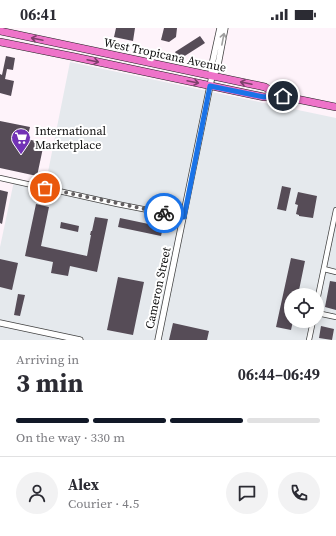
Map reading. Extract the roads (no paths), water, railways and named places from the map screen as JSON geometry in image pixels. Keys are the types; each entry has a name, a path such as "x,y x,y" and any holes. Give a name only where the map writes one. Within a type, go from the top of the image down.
{"main road":[{"name":"West Tropicana Avenue","path":"0,31 266,87 277,95"},
{"name":"West Tropicana Avenue","path":"0,42 264,97 277,95 336,107"},
{"path":"34,49 48,47 80,53 87,49"}],"street":[{"name":"Cameron Street","path":"158,340 184,217 220,28"},
{"name":"Cameron Street","path":"212,76 217,70 226,28"},
{"path":"0,178 184,217"},
{"path":"320,288 336,210"},
{"path":"324,269 336,272"},
{"path":"324,315 336,318"},
{"path":"0,323 80,340"},
{"path":"309,340 312,328"}],"place":[{"name":"International Marketplace","path":"21,155"}]}
